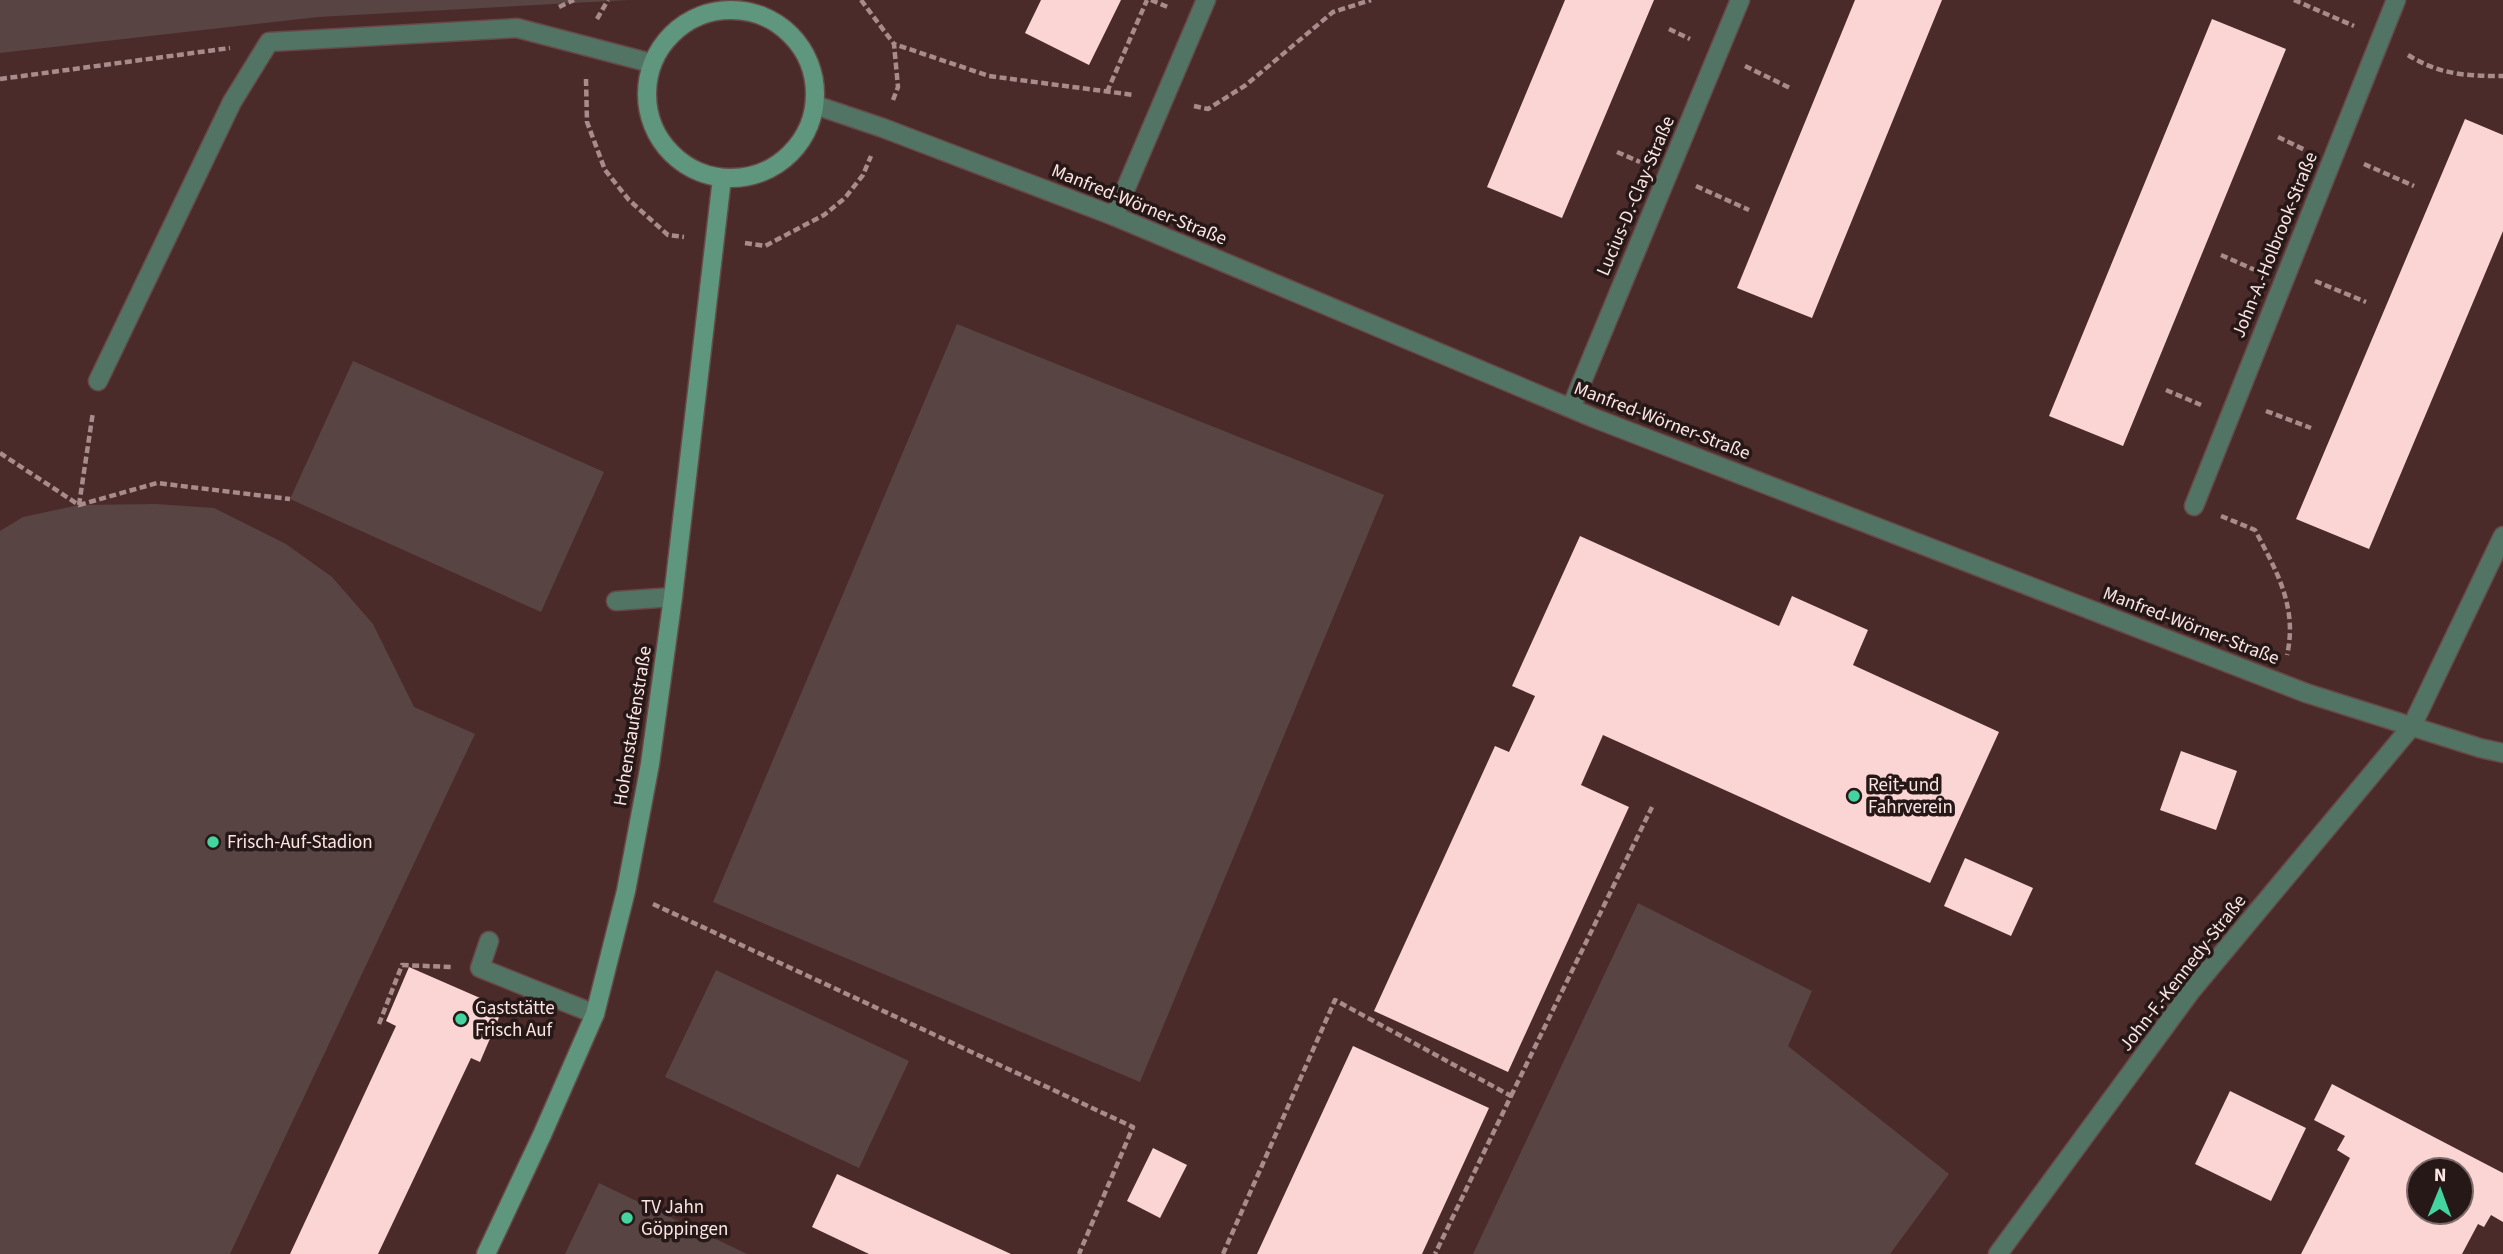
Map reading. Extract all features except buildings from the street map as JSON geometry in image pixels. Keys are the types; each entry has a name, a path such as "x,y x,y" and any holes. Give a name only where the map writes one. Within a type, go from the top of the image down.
{"main road":[{"path":"743,5 768,17 789,33 806,54 815,79 815,106 810,126 799,145 783,161 765,172 744,178 722,178 701,174 681,163 665,148 653,128 646,107 646,85 651,63 666,39 687,21 714,11 743,5"},
{"name":"Hohenstaufenstraße","path":"486,1254 595,1014 626,891 650,764 673,597 722,178"}],"street":[{"path":"1114,216 1206,0"},
{"name":"Lucius-D.-Clay-Straße","path":"1571,408 1740,0"},
{"name":"John-A.-Holbrook-Straße","path":"2194,506 2396,0"},
{"path":"98,381 232,102 269,42 517,28 651,63"},
{"name":"Manfred-Wörner-Straße","path":"815,106 883,128 1114,216 1571,408 2305,693 2503,753"},
{"name":"John-F.-Kennedy-Straße","path":"1998,1254 2191,991 2412,726 2503,536"},
{"path":"616,601 673,597"},
{"path":"489,941 480,968 595,1014"}],"path":[{"path":"861,0 894,44 898,87"},
{"path":"1107,92 1147,0"},
{"path":"894,44 989,76 1165,98 1208,109 1246,85 1333,12 1370,0"},
{"path":"0,79 269,42"},
{"path":"1718,53 1792,89"},
{"path":"2334,151 2414,186"},
{"path":"1668,173 1749,210"},
{"path":"2287,270 2366,302"},
{"path":"79,505 98,381"},
{"path":"2166,390 2229,418"},
{"path":"2236,399 2311,428"},
{"path":"0,453 79,505 157,483 290,499"},
{"path":"2194,506 2255,530 2284,587 2291,638 2280,683"},
{"path":"1435,1254 1652,807"},
{"path":"626,891 1133,1127 1079,1254"},
{"path":"379,1024 402,965 480,968"},
{"path":"1223,1254 1335,1000 1511,1096"}],"shaded area":[{"path":"0,0 629,0 318,17 0,53"},
{"path":"957,324 1384,495 1140,1082 713,902"},
{"path":"353,361 604,472 541,612 290,499"},
{"name":"Frisch-Auf-Stadion","path":"156,504 214,508 286,544 332,577 373,624 414,707 475,734 230,1254 0,1254 0,531 23,517 79,505"},
{"path":"1638,903 1812,991 1788,1046 1949,1174 1890,1254 1473,1254"},
{"path":"716,970 909,1061 859,1168 665,1077"},
{"name":"TV Jahn Göppingen","path":"599,1183 747,1254 565,1254"}],"place":[{"name":"Reit- und Fahrverein","path":"1854,796"},
{"name":"Frisch-Auf-Stadion","path":"213,842"},
{"name":"Gaststätte Frisch Auf","path":"461,1019"},
{"name":"TV Jahn Göppingen","path":"627,1218"}]}
